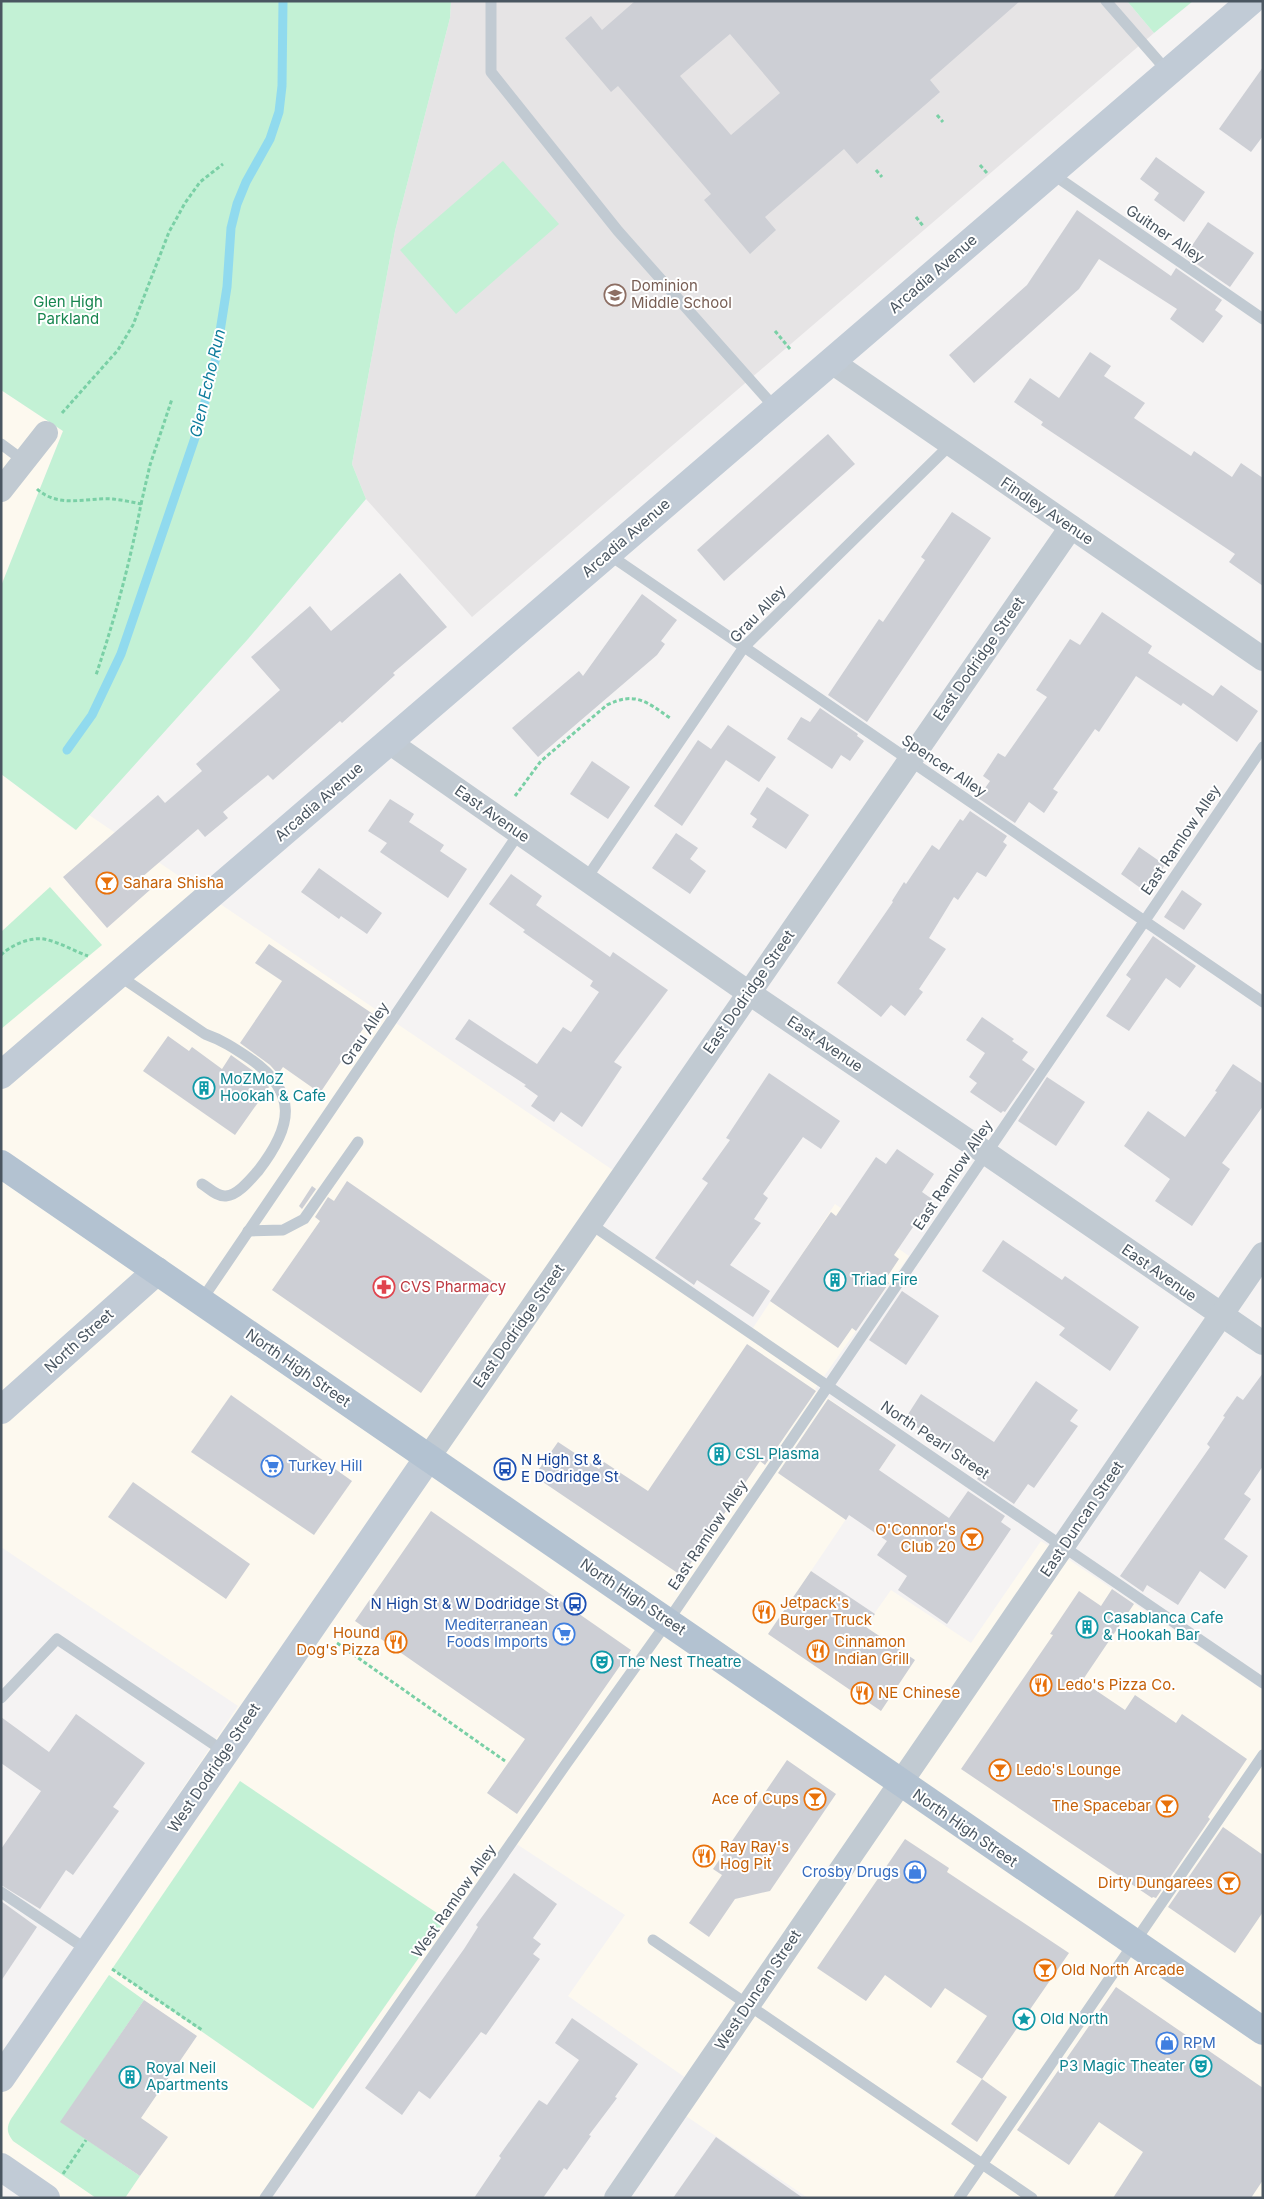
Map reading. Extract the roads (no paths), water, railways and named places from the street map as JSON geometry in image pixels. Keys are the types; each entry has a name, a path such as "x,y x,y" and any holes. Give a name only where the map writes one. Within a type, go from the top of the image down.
{"main road":[{"name":"North High Street","path":"1,1164 428,1458 668,1620 900,1783 1263,2031"}],"street":[{"name":"Arcadia Avenue","path":"1,1075 1251,1"},
{"name":"Findley Avenue","path":"832,362 1263,659"},
{"path":"1,490 46,433"},
{"name":"East Dodridge Street","path":"428,1458 1071,528"},
{"name":"East Avenue","path":"389,742 749,993 986,1153 1263,1344"},
{"name":"East Duncan Street","path":"900,1783 1263,1254"},
{"name":"North Street","path":"1,1410 157,1271"},
{"name":"West Dodridge Street","path":"1,2078 428,1458"},
{"name":"West Duncan Street","path":"616,2198 900,1783"},
{"path":"1,2167 46,2198"}],"lane":[{"path":"491,1 491,72 618,231 776,409"},
{"path":"1106,1 1168,72"},
{"name":"Guitner Alley","path":"1051,173 1263,319"},
{"path":"1,444 21,465"},
{"name":"Grau Alley","path":"586,879 744,647 950,445"},
{"name":"Spencer Alley","path":"608,554 1263,1002"},
{"name":"East Ramlow Alley","path":"668,1620 1263,747"},
{"name":"Grau Alley","path":"201,1301 519,833"},
{"path":"118,975 205,1034 222,1040 264,1068 284,1094 286,1108 278,1139 247,1183 227,1196 220,1196 202,1184"},
{"path":"248,1231 282,1230 304,1219 358,1142"},
{"name":"North Pearl Street","path":"589,1224 1263,1683"},
{"name":"West Ramlow Alley","path":"265,2198 668,1620"},
{"path":"1,1698 57,1639 225,1752"},
{"path":"959,2198 1263,1755"},
{"path":"1,1892 89,1951"},
{"path":"653,1940 1032,2198"}],"waterway":[{"name":"Glen Echo Run","path":"67,750 92,715 121,654 199,426 216,357 227,287 231,228 237,204 246,182 270,139 279,112 282,86 283,1"}],"place":[{"name":"Dominion Middle School","path":"615,295"},
{"name":"Sahara Shisha","path":"107,883"},
{"name":"MoZMoZ Hookah & Cafe","path":"204,1088"},
{"name":"Triad Fire","path":"835,1280"},
{"name":"CVS Pharmacy","path":"384,1287"},
{"name":"CSL Plasma","path":"719,1454"},
{"name":"Turkey Hill","path":"272,1466"},
{"name":"N High St & E Dodridge St","path":"505,1469"},
{"name":"O'Connor's Club 20","path":"972,1539"},
{"name":"N High St & W Dodridge St","path":"575,1604"},
{"name":"Jetpack's Burger Truck","path":"764,1612"},
{"name":"Casablanca Cafe & Hookah Bar","path":"1087,1627"},
{"name":"Mediterranean Foods Imports","path":"564,1634"},
{"name":"Hound Dog's Pizza","path":"396,1642"},
{"name":"Cinnamon Indian Grill","path":"818,1651"},
{"name":"The Nest Theatre","path":"602,1662"},
{"name":"Ledo's Pizza Co.","path":"1041,1685"},
{"name":"NE Chinese","path":"862,1693"},
{"name":"Ledo's Lounge","path":"1000,1770"},
{"name":"Ace of Cups","path":"815,1799"},
{"name":"The Spacebar","path":"1167,1806"},
{"name":"Ray Ray's Hog Pit","path":"704,1856"},
{"name":"Crosby Drugs","path":"915,1872"},
{"name":"Dirty Dungarees","path":"1229,1883"},
{"name":"Old North Arcade","path":"1045,1970"},
{"name":"Old North","path":"1024,2019"},
{"name":"RPM","path":"1167,2043"},
{"name":"P3 Magic Theater","path":"1201,2066"},
{"name":"Royal Neil Apartments","path":"130,2077"}],"park label":[{"name":"Glen High Parkland","path":"68,310"}]}
